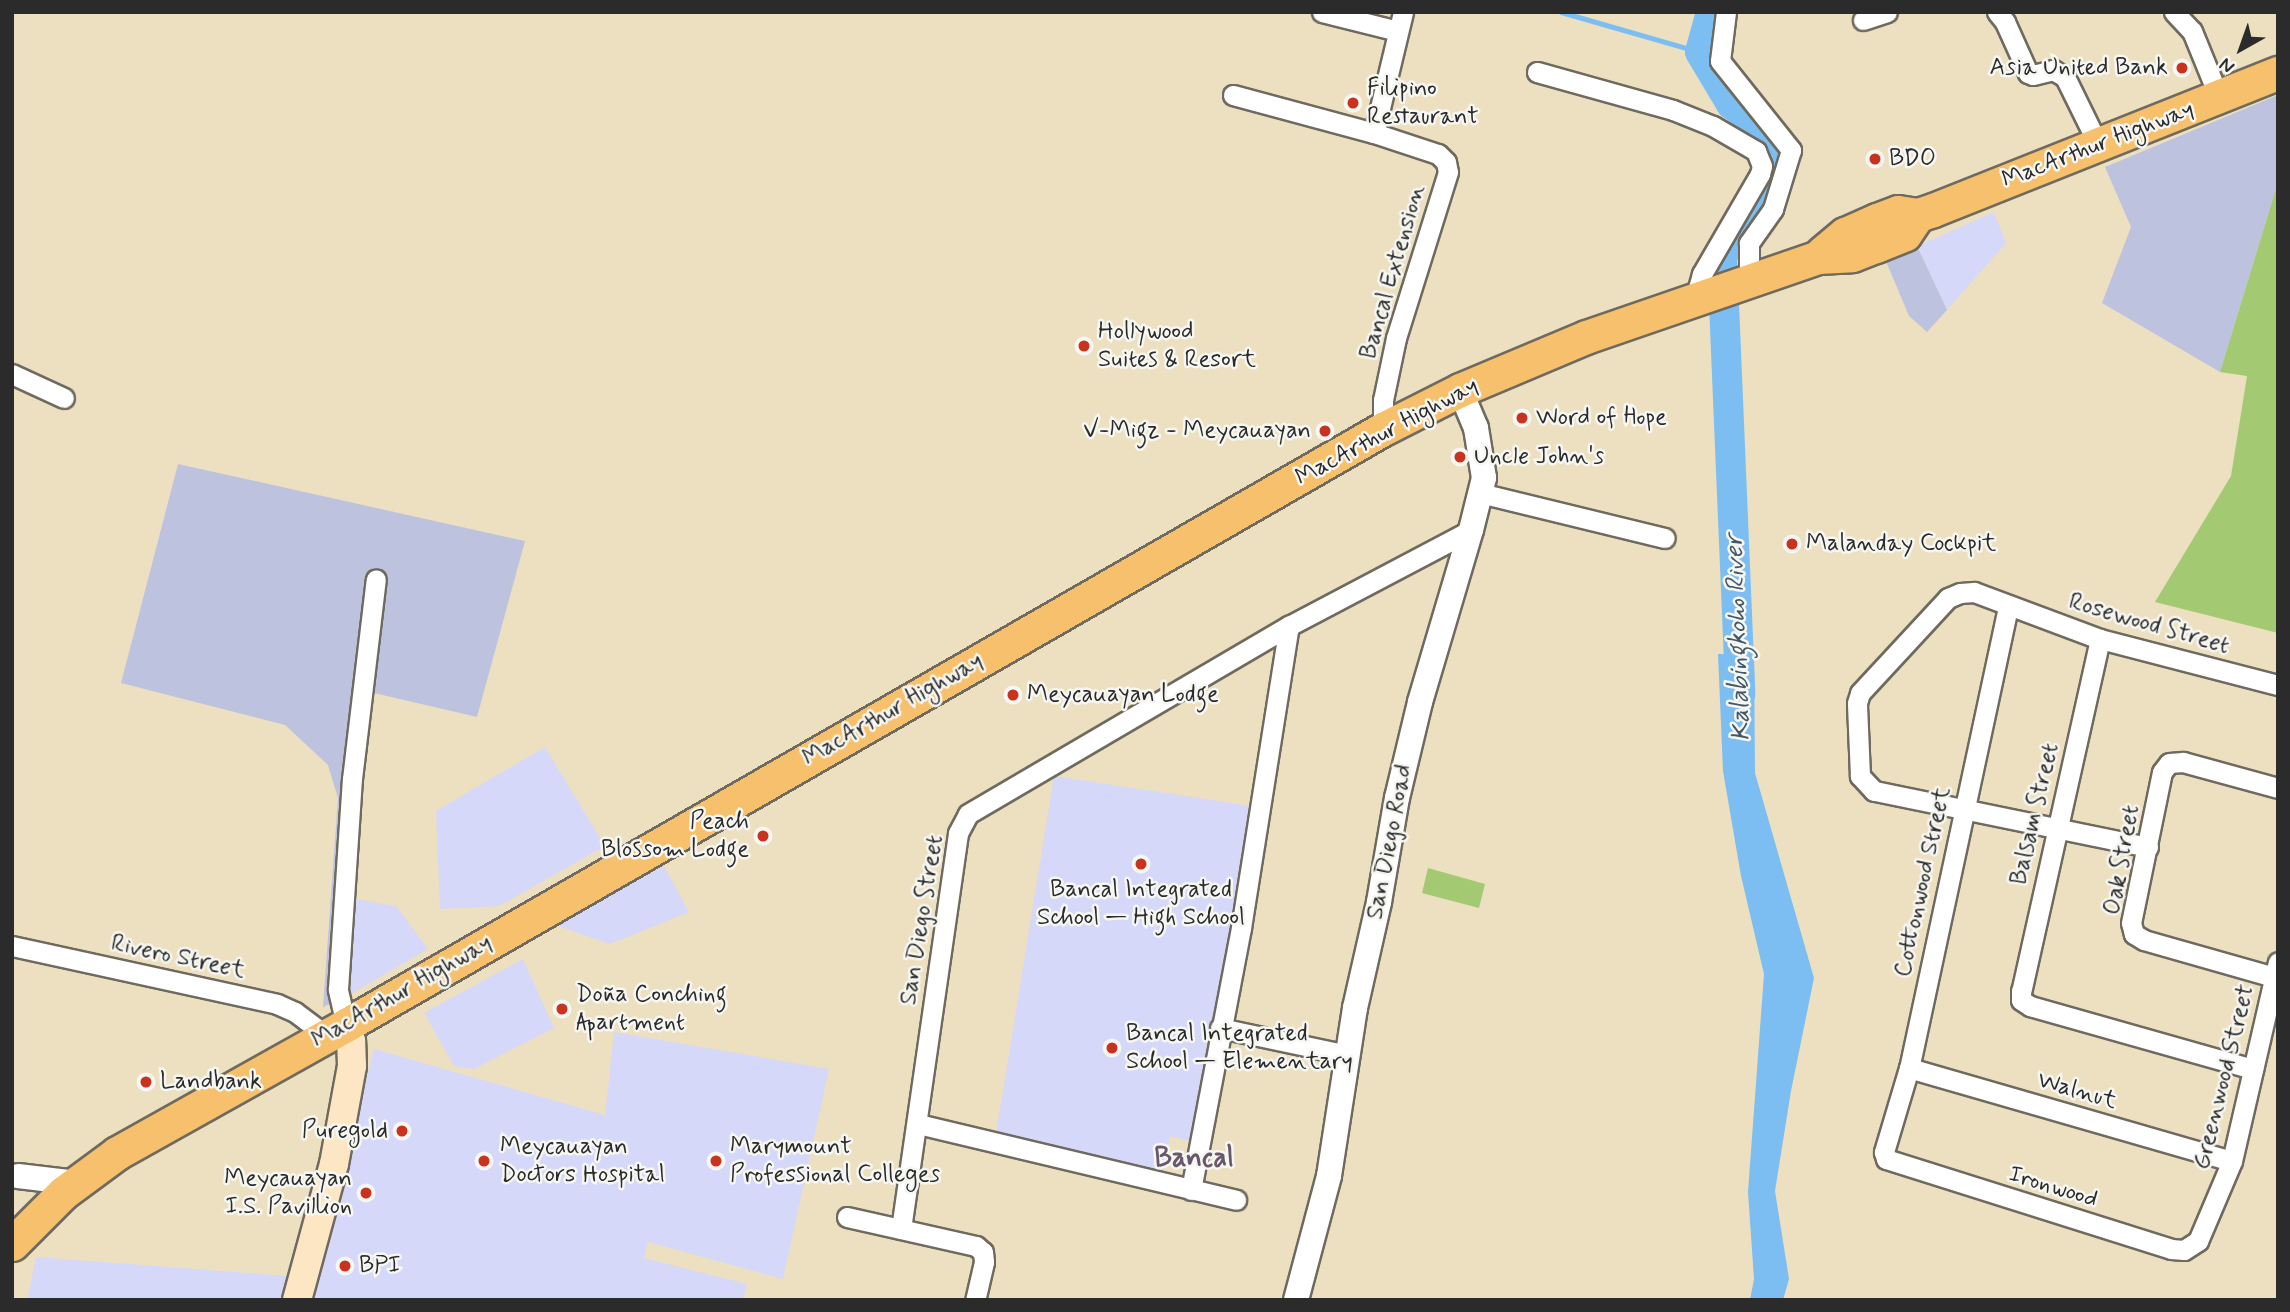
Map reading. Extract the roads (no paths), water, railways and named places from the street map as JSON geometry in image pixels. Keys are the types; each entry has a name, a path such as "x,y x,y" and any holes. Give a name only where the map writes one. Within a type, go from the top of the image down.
{"highway":[{"name":"MacArthur Highway","path":"15,1235 117,1153 1383,429 1460,390 1586,337 1723,292 1818,257 1852,255 1886,242 1905,234 1918,215 2099,146 2278,73"}],"main road":[{"path":"297,1300 334,1164 352,1066 351,1041 336,1030"}],"street":[{"path":"1322,12 1400,22 1374,133"},
{"path":"1537,72 1673,110 1713,126 1756,151 1762,166 1760,174 1702,274 1723,292 1749,243 1773,209 1791,150 1720,61 1726,12"},
{"path":"1863,20 1887,12"},
{"path":"1997,12 2005,22 2028,73 2034,75 2053,70 2065,77 2099,146"},
{"path":"2174,12 2192,31 2219,97"},
{"name":"Bancal Extension","path":"1233,95 1374,133 1438,154 1446,162 1448,172 1396,338 1383,400 1383,429"},
{"path":"12,374 64,398"},
{"name":"San Diego Road","path":"1296,1300 1329,1176 1354,1008 1403,774 1420,702 1484,478 1476,428 1460,390"},
{"path":"1480,493 1665,538"},
{"name":"San Diego Street","path":"901,1229 958,833 968,814 1289,626 1471,530"},
{"path":"336,1030 352,779 376,579"},
{"name":"Rosewood Street","path":"1962,810 1874,791 1866,785 1860,776 1857,703 1866,685 1948,598 1960,593 1974,593 2100,639 2278,685"},
{"name":"Cottonwood Street","path":"1892,1163 1884,1152 1909,1068 1962,810 2008,607"},
{"path":"1191,1190 1241,929 1289,626"},
{"name":"Balsam Street","path":"2100,639 2021,1000 2030,1006 2253,1069"},
{"name":"Oak Street","path":"2276,970 2144,940 2134,934 2131,923 2162,772 2169,763 2183,762 2278,788"},
{"path":"1962,810 2148,847"},
{"name":"Rivero Street","path":"12,946 277,1004 336,1030"},
{"name":"Greenwood Street","path":"2198,1241 2232,1161 2276,970"},
{"path":"1220,1028 1348,1055"},
{"name":"Walnut","path":"1909,1068 2232,1161"},
{"path":"918,1124 1236,1200"},
{"name":"Ironwood","path":"1892,1163 2171,1249 2184,1250 2198,1241"},
{"path":"18,1176 77,1183"},
{"path":"847,1217 976,1246 983,1252 984,1262 975,1300"}],"water":[{"path":"1718,654 1754,655 1755,773 1814,978 1791,1091 1775,1191 1789,1279 1783,1300 1750,1300 1754,1279 1748,1192 1764,974 1741,876 1723,771"}],"waterway":[{"path":"1561,12 1700,52"},
{"name":"Kalabingkoho River","path":"1711,12 1700,52 1731,104 1765,129 1777,146 1775,161 1760,198 1722,256 1740,694"}],"place":[{"name":"Asia United Bank","path":"2182,68"},
{"name":"Filipino Restaurant","path":"1353,103"},
{"name":"BDO","path":"1875,159"},
{"name":"Hollywood Suites & Resort","path":"1084,346"},
{"name":"Word of Hope","path":"1522,418"},
{"name":"V-Migz - Meycauayan","path":"1325,431"},
{"name":"Uncle John's","path":"1460,457"},
{"name":"Malanday Cockpit","path":"1792,544"},
{"name":"Meycauayan Lodge","path":"1013,695"},
{"name":"Peach Blossom Lodge","path":"763,836"},
{"name":"Bancal Integrated School — High School","path":"1141,864"},
{"name":"Doña Conching Apartment","path":"562,1009"},
{"name":"Bancal Integrated School — Elementary","path":"1112,1048"},
{"name":"Landbank","path":"146,1082"},
{"name":"Puregold","path":"402,1131"},
{"name":"Meycauayan Doctors Hospital","path":"484,1161"},
{"name":"Marymount Professional Colleges","path":"716,1161"},
{"name":"Meycauayan I.S. Pavillion","path":"366,1193"},
{"name":"BPI","path":"345,1266"}],"district":[{"name":"Bancal","path":"1194,1159"}]}
